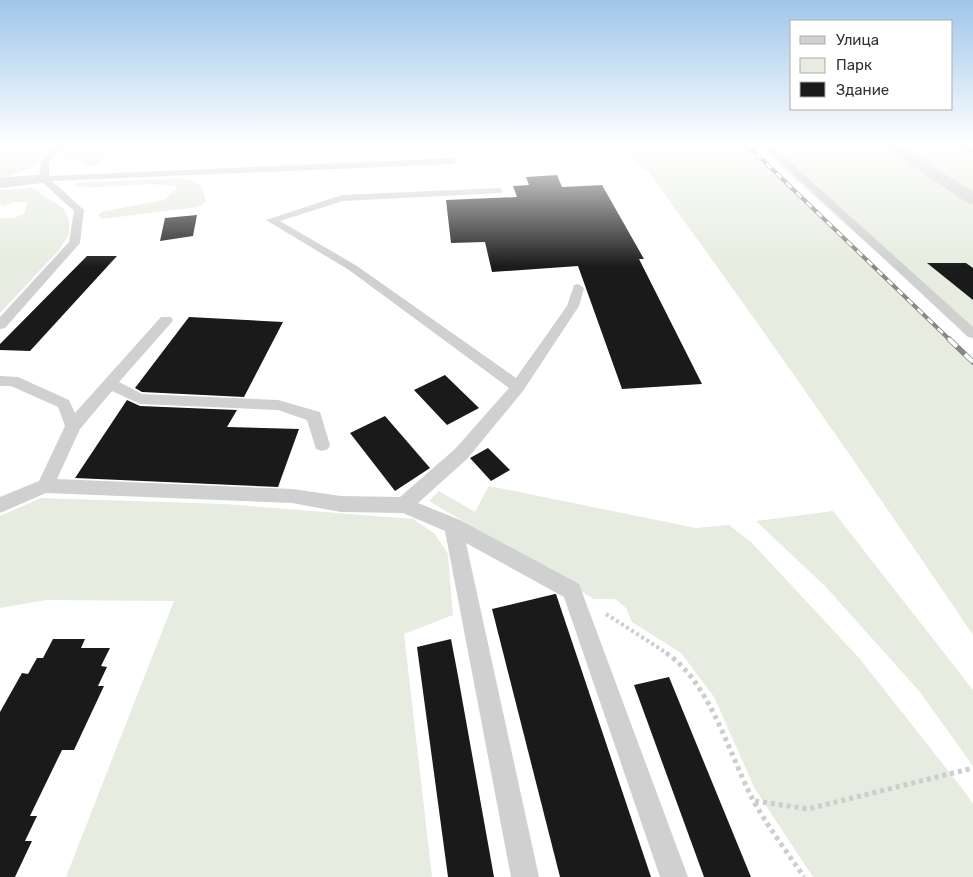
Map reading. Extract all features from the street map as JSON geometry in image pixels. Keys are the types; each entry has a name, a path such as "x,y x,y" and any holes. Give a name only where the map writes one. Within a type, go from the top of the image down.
{"street":[{"path":"951,185 973,199"}],"lane":[{"path":"0,325 74,243 79,210 50,185"},
{"path":"810,185 973,334"},
{"path":"499,191 342,198 271,220 354,268 518,387"},
{"path":"404,505 461,454 518,387 573,306 578,288"},
{"path":"45,486 73,426 166,320"},
{"path":"0,381 13,381 64,404 73,426"},
{"path":"110,384 140,399 278,405 314,416 322,445"},
{"path":"0,505 45,486 292,496 341,504 404,505 452,526 572,591 674,877"},
{"path":"452,526 525,877"}],"path":[{"path":"604,613 678,662 705,698 754,800 804,877"},
{"path":"754,800 808,809 973,768"}],"green space":[{"path":"76,185 128,185 100,187 74,186"},
{"path":"165,185 199,185 202,187 206,202 198,207 102,219 98,216 101,212 164,200 178,187"},
{"path":"658,185 787,185 835,229 973,365 973,635 853,459"},
{"path":"802,185 973,185 973,339"},
{"path":"33,188 64,209 69,221 69,234 59,250 0,313 0,218 13,218 24,214 27,202 14,202 2,206 0,204 0,190"},
{"path":"489,486 696,528 729,525 751,542 860,659 973,804 973,877 813,877 755,789 714,697 681,653 632,622 626,608 615,599 594,599 429,501 439,491 475,512"},
{"path":"41,498 224,504 413,519 435,534 448,554 453,615 404,634 432,877 66,877 174,601 46,600 0,608 0,516"},
{"path":"833,511 973,690 973,766 920,692 825,586 756,521"}],"building":[{"path":"561,185 562,187 602,185 644,259 639,259 702,384 622,389 578,266 492,272 485,242 451,243 446,200 517,197 513,186"},
{"path":"197,215 193,236 160,241 165,218"},
{"path":"87,256 117,256 30,351 0,350 0,344"},
{"path":"927,263 966,263 973,268 973,300"},
{"path":"189,317 283,322 244,397 142,392 135,388"},
{"path":"445,375 479,408 447,425 414,390"},
{"path":"127,400 140,406 237,410 227,427 299,429 278,487 75,478"},
{"path":"385,416 430,468 395,491 350,433"},
{"path":"488,448 510,470 491,481 470,458"},
{"path":"556,594 651,877 560,877 492,609"},
{"path":"53,639 85,639 81,648 110,648 101,666 107,667 98,686 104,686 74,750 62,750 30,816 37,816 25,841 32,841 15,877 0,877 0,712 22,673 28,674 37,658 43,658"},
{"path":"451,639 494,877 448,877 417,647"},
{"path":"669,677 751,877 704,877 634,685"}],"railway":[{"path":"789,185 950,340"},
{"path":"949,339 973,362"}]}
